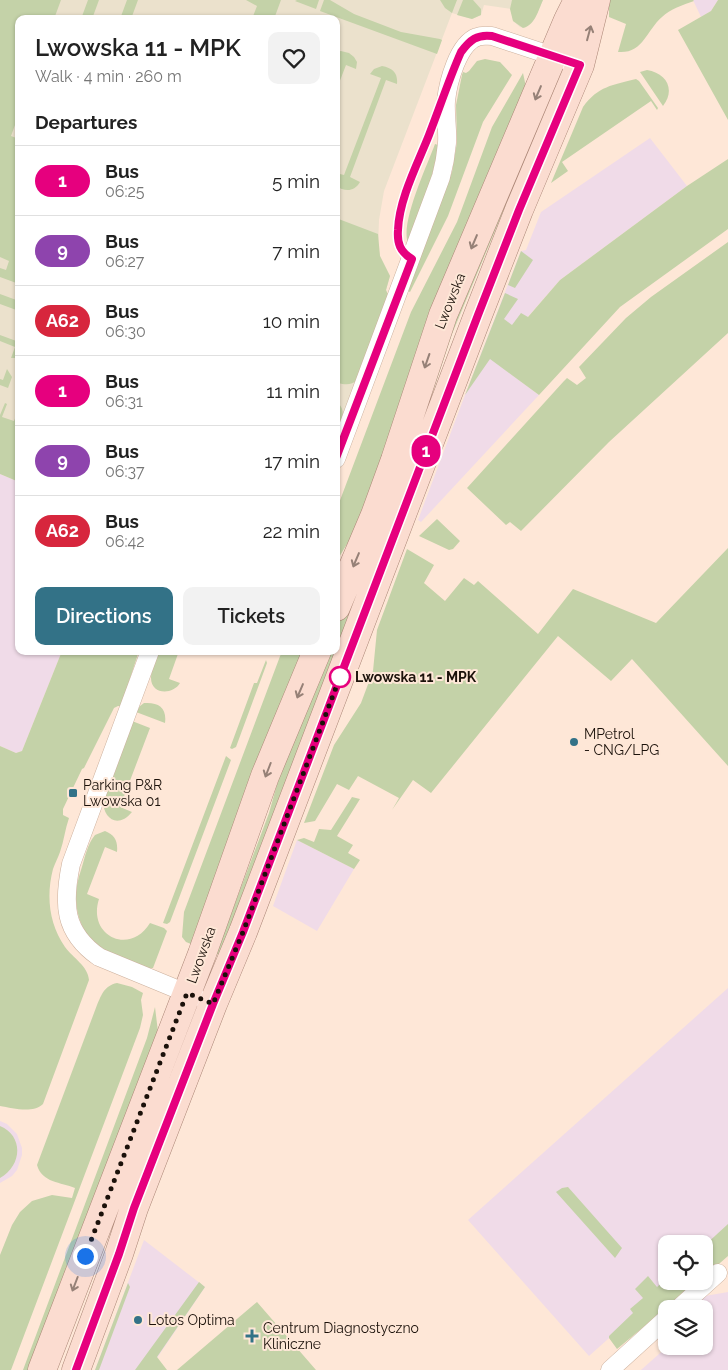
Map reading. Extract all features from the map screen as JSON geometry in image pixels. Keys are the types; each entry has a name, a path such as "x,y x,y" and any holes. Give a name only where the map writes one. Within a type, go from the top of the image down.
{"main road":[{"name":"Lwowska","path":"340,598 375,515 443,315 578,0"},
{"name":"Lwowska","path":"76,1370 134,1208 243,932 502,252 580,65 596,0"},
{"name":"Lwowska","path":"42,1370 187,993 265,776 315,655"}],"street":[{"path":"340,447 440,177 447,143 446,102 449,85 461,52 471,40 483,35 492,36 580,65"},
{"path":"149,655 71,864 67,882 67,913 70,925 94,954 213,1004"},
{"path":"688,1300 718,1273"},
{"path":"610,1370 658,1326"}],"shaded area":[{"path":"0,0 543,0 535,18 525,28 520,27 513,21 511,9 484,5 481,15 472,19 452,13 384,191 379,220 378,247 380,256 390,276 386,290 389,297 340,426 340,15 15,15 15,460 0,454"},
{"path":"693,0 718,0 711,11 701,17"},
{"path":"650,138 687,186 560,280 491,359 539,395 421,522 418,520 465,395 521,251 526,250 541,212"},
{"path":"0,474 15,480 15,655 60,655 22,751 16,753 0,746"},
{"path":"297,840 354,869 317,931 273,906"},
{"path":"728,988 728,1232 713,1246 713,1235 658,1235 658,1290 663,1290 589,1356 468,1220"},
{"path":"0,1121 7,1124 17,1134 22,1148 22,1155 17,1170 12,1176 0,1183"},
{"path":"144,1240 205,1287 149,1370 95,1370"},
{"path":"728,1292 728,1370 641,1370 658,1355 713,1355 713,1300 701,1300 705,1296"}],"green space":[{"path":"0,0 61,0 55,15 15,15 15,125 11,136 15,138 15,283 0,277 0,268 6,270 9,261 0,257"},
{"path":"88,0 99,0 93,15 82,15"},
{"path":"127,0 138,0 132,15 121,15"},
{"path":"246,0 281,0 275,15 254,15 257,6"},
{"path":"319,0 316,9 295,1"},
{"path":"324,0 330,0 354,14 401,32 442,40 437,54 340,18 340,15 331,15 320,11"},
{"path":"440,0 457,0 452,13 445,8"},
{"path":"463,0 473,0 481,9 481,15 472,19 457,15"},
{"path":"512,0 543,0 533,21 523,28 513,21 510,9"},
{"path":"609,0 694,1 665,14 639,45 626,52 618,52 626,24 609,17"},
{"path":"718,0 728,0 728,120 678,30 711,11"},
{"path":"340,51 349,53 357,62 356,69 346,65 340,81 340,63"},
{"path":"485,59 500,62 512,75 483,122 448,216 410,292 408,291 452,172 457,142 456,105 462,75 463,72 469,71 477,61"},
{"path":"382,66 389,68 397,77 397,84 386,80 350,177 360,182 355,188 343,189 340,188 340,174 344,175 381,78 370,74 374,69"},
{"path":"647,70 664,78 667,83 669,94 663,106 640,72"},
{"path":"523,73 526,87 385,458 352,536 340,556 340,500 411,312 457,222 492,127"},
{"path":"636,79 658,108 657,110 651,101 562,162 568,171 551,183 583,107 600,90"},
{"path":"553,85 550,99 452,334 403,481 340,648 340,620 376,537 443,343"},
{"path":"435,144 438,145 430,182 408,243 408,222 411,209"},
{"path":"728,159 728,229 620,307 539,395 490,359 465,395 505,293 518,299 504,319 512,325 521,313 528,317 560,280 687,186"},
{"path":"340,220 378,234 380,256 390,276 386,290 389,297 357,380 353,383 340,383"},
{"path":"728,242 728,333 609,442 521,531 510,522 506,525 467,488 567,378 577,385 586,378 579,367 626,318 651,297"},
{"path":"521,251 533,260 515,288 508,285"},
{"path":"0,294 15,300 15,310 0,304"},
{"path":"0,335 15,341 15,347 0,341"},
{"path":"15,347 15,358 11,358"},
{"path":"7,369 12,377 8,388 0,385 0,379 3,380"},
{"path":"5,403 7,404 2,417 14,421 15,418 15,480 0,474 0,415"},
{"path":"340,405 343,413 340,425"},
{"path":"437,519 460,541 453,549 449,550 419,536"},
{"path":"728,548 728,766 632,659 611,681 558,636 431,793 413,780 392,810 399,798 358,776 349,790 337,784 315,821 304,823 334,745 361,703 373,671 377,630 407,549 434,565 424,583 445,601 464,578 474,585 478,581 538,634 573,589 656,623"},
{"path":"60,655 138,655 121,706 114,708 63,809 63,815 69,818 53,869 50,889 50,910 55,929 65,947 86,970 89,980 43,1104 28,1110 0,1106 0,746 16,753 22,751"},
{"path":"158,655 178,655 169,679 180,683 177,687 168,691 155,688 151,678"},
{"path":"280,655 304,655 191,944 182,937 184,912"},
{"path":"325,655 337,655 224,956 216,954 269,813 289,742"},
{"path":"266,660 267,663 236,747 232,749 230,748 254,683 257,683"},
{"path":"144,703 161,707 165,713 165,723 136,712"},
{"path":"132,721 150,728 120,807 132,812 122,820 117,821 108,817 103,800"},
{"path":"226,756 231,760 170,922 167,924 163,923"},
{"path":"352,797 360,799 337,836 353,845 348,853 360,860 354,869 297,840 304,838 314,842 319,829 331,830"},
{"path":"105,831 115,839 117,852 105,847 87,894 99,899 97,912 99,923 105,932 112,937 122,940 132,938 142,933 150,923 167,931 153,968 118,957 97,946 83,927 79,916 76,893 85,856 95,835"},
{"path":"117,983 132,987 143,993 141,1000 143,1015 140,1028 11,1370 0,1370 0,1255 12,1225 20,1212 32,1201 52,1195 72,1198 75,1188 48,1179 39,1171 37,1165 97,1005 106,988"},
{"path":"155,1007 158,1032 31,1370 23,1370 147,1038"},
{"path":"0,1126 13,1137 17,1151 13,1166 0,1178"},
{"path":"568,1187 622,1248 615,1258 556,1192"},
{"path":"728,1224 728,1256 713,1269 713,1238"},
{"path":"648,1276 658,1286 658,1290 688,1290 676,1300 658,1300 658,1315 617,1349 609,1336 633,1313 630,1309 643,1298 635,1289"},
{"path":"199,1282 205,1287 157,1357 167,1370 135,1370"},
{"path":"128,1283 130,1287 99,1370 95,1370"},
{"name":"Centrum Diagnostyczno Kliniczne","path":"257,1302 316,1370 177,1370"}],"bus line":[{"name":"1","path":"76,1370 134,1208 243,932 478,315 519,210 580,65 492,36 483,35 471,40 461,52 415,170 399,218 398,240 400,247 404,254 412,259 340,448"}],"place":[{"name":"Lwowska 11 - MPK","path":"340,677"},
{"name":"MPetrol - CNG/LPG","path":"574,742"},
{"name":"Parking P&R Lwowska 01","path":"73,793"},
{"name":"Lotos Optima","path":"138,1320"},
{"name":"Centrum Diagnostyczno Kliniczne","path":"252,1336"}],"route":[{"path":"85,1256 187,993 213,1004 243,932 340,677"}]}
